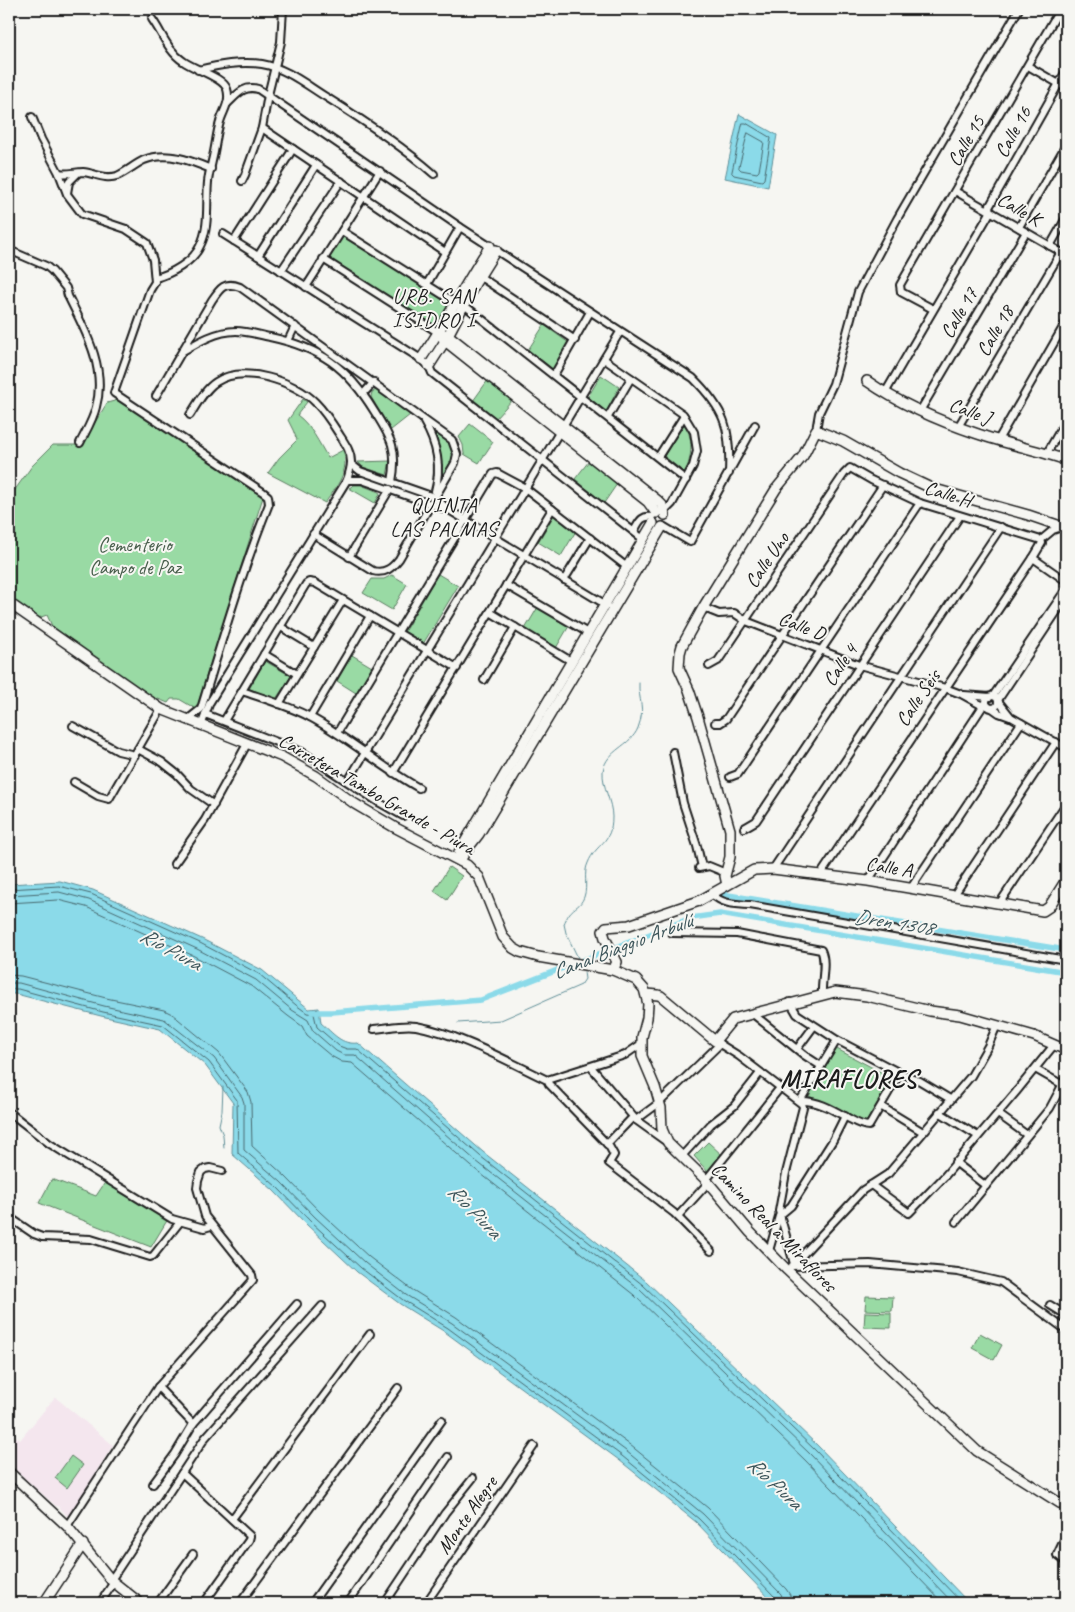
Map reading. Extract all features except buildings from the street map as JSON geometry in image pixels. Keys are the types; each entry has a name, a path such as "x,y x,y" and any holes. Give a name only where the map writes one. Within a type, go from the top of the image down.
{"street":[{"path":"242,181 246,176 262,128 281,42 283,9"},
{"path":"729,884 725,881 730,857 730,830 690,690 679,668 682,646 704,606 776,489 803,456 814,436 819,413 833,384 858,292 897,219 1019,9"},
{"name":"Calle 15","path":"933,309 901,292 900,285 1060,9"},
{"path":"152,19 172,52 182,61 218,78 224,83 228,99 220,120 211,169 206,229 200,247 177,269 167,275 155,278"},
{"path":"198,70 232,63 258,64 295,75 355,115 434,174"},
{"path":"1028,66 1066,88"},
{"name":"Calle 16","path":"885,393 1066,71"},
{"path":"227,104 242,89 254,88 268,95 493,248 693,378 710,396 725,422 730,450 729,473"},
{"path":"32,117 40,139 60,173 67,194 82,214 126,229 147,243 153,260 154,286 150,290 114,393 263,492 269,500 240,581 200,709 188,720"},
{"path":"262,128 445,252"},
{"path":"1019,227 1066,145"},
{"path":"234,241 294,149"},
{"path":"60,173 113,176 153,157 166,156 184,158 211,169"},
{"path":"258,256 316,165"},
{"path":"306,287 380,171"},
{"path":"67,194 69,182 78,173"},
{"path":"281,271 341,181"},
{"name":"Calle K","path":"955,191 1063,254"},
{"path":"1050,246 1066,218"},
{"path":"427,284 460,226"},
{"path":"342,231 461,305 608,417 686,480"},
{"name":"Calle 17","path":"920,411 1026,232"},
{"path":"224,234 421,359 429,366 432,373 643,539"},
{"path":"429,366 461,305 480,276 493,248"},
{"path":"461,305 470,275 493,248"},
{"path":"9,250 46,266 66,288 92,347 98,371 99,392 96,409 80,442"},
{"name":"Calle 18","path":"958,427 1063,254"},
{"path":"323,259 444,336 561,428 648,502 659,519 690,542 755,425"},
{"path":"480,276 575,340"},
{"path":"156,396 212,300 220,288 226,284 240,287 452,440 457,449 455,463 399,559 390,569 379,573 373,572 313,534"},
{"path":"554,376 590,312"},
{"path":"998,440 1066,322"},
{"path":"288,341 295,326"},
{"path":"182,351 211,336 237,331 288,341 305,347 330,361 349,376 363,394 392,442 395,462 391,486 349,557"},
{"path":"348,781 620,332"},
{"path":"421,359 444,336"},
{"path":"458,860 571,660 588,633 609,606 627,566 643,539 672,504 693,466 697,452 694,432 684,416 604,358"},
{"path":"190,415 206,391 215,382 232,375 252,375 290,385 307,395 323,410 349,450 351,464 347,480 210,702 201,726"},
{"path":"608,417 631,378"},
{"name":"Calle J","path":"867,381 885,393 920,411 958,427 1066,460"},
{"path":"363,394 374,382"},
{"path":"658,457 684,416"},
{"path":"423,419 434,440 437,454 439,472 434,497"},
{"path":"1047,454 1066,420"},
{"path":"816,430 843,441 899,473 931,488 1028,515 1064,528"},
{"path":"351,464 360,471 391,486 430,504 449,510"},
{"name":"Calle H","path":"850,468 920,503 1041,540"},
{"name":"Calle Uno","path":"709,666 718,661 746,622 844,474 850,468"},
{"path":"337,733 493,474 497,473 525,488 627,566"},
{"path":"347,480 362,480 434,497 449,510 465,520 609,606"},
{"path":"716,723 726,719 883,486"},
{"path":"730,777 738,774 920,503"},
{"path":"393,774 552,509"},
{"path":"634,532 642,518 647,516 659,519"},
{"name":"Calle 4","path":"744,828 756,821 960,516"},
{"path":"458,860 479,834 659,519"},
{"path":"773,870 1001,527"},
{"path":"1041,540 1054,530 1064,528"},
{"path":"564,580 590,538"},
{"name":"Calle Seis","path":"820,874 1033,558 1042,543 1041,540"},
{"path":"1033,558 1066,581"},
{"path":"224,721 306,584 309,582 316,583 457,668"},
{"path":"506,585 588,633"},
{"path":"988,706 997,706 995,699 1000,687 1066,589"},
{"path":"868,881 988,706 986,701 995,699 1066,598"},
{"path":"279,704 342,600"},
{"name":"Carretera Tambo Grande - Piura","path":"9,603 161,709 275,754 300,766 355,804 475,871 503,937 513,948 538,957 613,970"},
{"name":"Calle D","path":"704,606 719,614 734,613 746,622 859,665 961,694 1021,722 1066,748"},
{"path":"490,612 571,660"},
{"path":"310,717 370,616"},
{"path":"281,627 314,647"},
{"path":"484,680 516,627"},
{"path":"264,654 297,674"},
{"path":"242,691 310,717 337,733 393,774 420,788"},
{"name":"Calle D","path":"961,694 995,699 1011,717"},
{"path":"74,782 98,796 108,799 161,709"},
{"path":"205,714 296,749 348,781 380,804 403,816"},
{"path":"911,888 1021,722"},
{"path":"73,726 118,751 137,752 162,762 191,789 214,804"},
{"path":"954,895 1056,742"},
{"path":"174,864 205,820 247,744"},
{"path":"673,752 684,802 698,846 700,868 708,866 726,873"},
{"path":"998,904 1066,804"},
{"name":"Calle A","path":"613,970 617,962 605,938 604,931 606,927 629,925 699,901 753,870 820,874 1043,911 1049,907 1066,880"},
{"path":"712,894 718,901 726,903 750,905 1066,960"},
{"path":"672,933 737,934 821,950 824,963 822,995"},
{"path":"613,970 636,980 647,994 647,1018 641,1044 644,1064 655,1087 662,1129 668,1143"},
{"path":"607,1144 635,1118 659,1103 718,1043 733,1019 790,1002 835,992 867,996 930,1011 960,1015 1034,1036 1066,1050"},
{"path":"647,994 661,996 718,1043 800,1101 803,1107 786,1173 779,1216 769,1251"},
{"path":"790,1002 797,1014 837,1040 900,1073 920,1081 950,1099"},
{"path":"753,1014 821,1066"},
{"path":"374,1029 414,1025 435,1031 469,1043 547,1080 607,1144 614,1155 609,1163 678,1216 712,1251"},
{"path":"797,1049 814,1026"},
{"path":"790,1267 863,1190 888,1174 971,1076 997,1026"},
{"path":"800,1101 837,1040"},
{"path":"547,1080 625,1055 641,1044"},
{"path":"871,1184 909,1212 944,1176 954,1162 998,1114 1054,1045"},
{"path":"590,1067 635,1118 668,1143"},
{"path":"1035,1069 1062,1085"},
{"path":"682,1156 711,1124 734,1106 760,1073"},
{"path":"800,1101 812,1101 861,1125 869,1126 900,1073"},
{"path":"956,1222 1050,1108 1066,1078"},
{"path":"678,1216 780,1088"},
{"path":"882,1106 923,1132"},
{"path":"9,1112 50,1144 172,1219 204,1228 211,1226"},
{"path":"940,1112 978,1136"},
{"path":"998,1114 1027,1136"},
{"path":"779,1216 791,1206 833,1140 845,1116"},
{"name":"Camino Real a Miraflores","path":"668,1143 707,1182 769,1251 790,1267 915,1394 977,1451 1066,1507"},
{"path":"954,1162 986,1186"},
{"path":"67,1526 158,1387 253,1280 252,1275 224,1238 211,1226 205,1216 197,1188 201,1172 205,1169 210,1168 222,1171"},
{"path":"779,1216 790,1267"},
{"path":"9,1217 34,1234 42,1237 91,1239 150,1257 153,1256 180,1222"},
{"path":"790,1267 879,1265 958,1272 1001,1282 1066,1330"},
{"path":"153,1484 175,1454 193,1424 297,1304"},
{"path":"1050,1305 1066,1315"},
{"path":"100,1603 112,1581 204,1438 322,1306"},
{"path":"232,1519 370,1334"},
{"path":"158,1387 193,1424"},
{"path":"240,1603 398,1388"},
{"path":"312,1603 442,1420"},
{"name":"Monte Alegre","path":"426,1603 534,1446"},
{"path":"348,1603 448,1457"},
{"path":"9,1472 67,1526 112,1581 140,1603"},
{"path":"182,1473 249,1535 250,1539 204,1603"},
{"path":"385,1603 445,1513 473,1478"},
{"path":"1066,1536 1056,1555 1066,1562"},
{"path":"44,1603 83,1544"},
{"path":"158,1603 193,1554"}],"shaded area":[{"path":"55,1397 113,1445 68,1517 58,1506 9,1464 9,1440 13,1434 20,1440"}],"green space":[{"path":"344,234 450,301 436,330 328,259"},
{"path":"544,325 569,343 553,370 528,350"},
{"path":"601,375 619,387 606,412 588,397"},
{"path":"488,380 512,400 496,418 473,401"},
{"path":"376,390 410,415 391,430 371,397 372,392"},
{"path":"303,399 307,402 297,415 311,429 328,458 343,450 345,458 344,472 325,503 268,473 279,458 297,440 288,420"},
{"name":"Cementerio Campo de Paz","path":"118,400 263,497 196,709 179,699 171,699 168,703 146,694 52,626 47,615 38,618 9,597 9,498 32,466 53,445 81,445 107,403"},
{"path":"684,423 691,441 689,460 685,473 664,456"},
{"path":"470,424 493,442 479,463 464,454 463,445 459,437"},
{"path":"434,430 451,445 453,450 451,461 442,475 440,451"},
{"path":"390,461 387,475 363,467 358,462"},
{"path":"589,461 617,484 604,503 575,479"},
{"path":"354,485 361,485 379,492 380,494 375,503 349,488"},
{"path":"554,515 576,531 561,556 538,542"},
{"path":"438,574 458,586 423,644 404,632"},
{"path":"392,575 407,584 392,610 363,593 372,579 384,579"},
{"path":"538,607 569,626 556,648 525,629"},
{"path":"352,655 372,667 356,693 337,681"},
{"path":"265,661 291,676 276,699 249,689"},
{"path":"449,867 462,876 447,900 434,891"},
{"path":"835,1048 892,1078 866,1123 809,1096"},
{"path":"708,1142 723,1156 708,1172 694,1156"},
{"path":"52,1179 96,1196 106,1181 168,1219 151,1247 39,1203"},
{"path":"866,1296 893,1297 892,1311 865,1310"},
{"path":"865,1312 891,1313 891,1328 864,1327"},
{"path":"980,1333 1002,1345 994,1360 972,1348"},
{"path":"71,1456 83,1465 67,1488 55,1478"}],"water":[{"path":"739,114 777,135 768,187 725,178"},
{"name":"Río Piura","path":"60,881 93,890 202,939 262,970 309,1009 319,1008 321,1023 334,1035 347,1042 358,1043 483,1152 646,1281 818,1446 969,1603 774,1603 696,1522 619,1460 445,1332 400,1304 357,1272 273,1190 232,1154 233,1103 205,1065 160,1029 16,994 9,994 9,884"}],"waterway":[{"path":"579,960 566,933 564,924 569,914 579,905 585,893 586,871 591,856 607,838 609,833 612,811 604,783 603,771 609,758 635,734 638,728 642,709 639,683"},
{"name":"Dren 1308","path":"722,894 1066,950"},
{"name":"Canal Biaggio Arbulú","path":"312,1012 481,1000 691,918 720,914 1066,972"},
{"path":"458,1023 501,1020 581,985 585,979 584,972"},
{"path":"223,1087 222,1111 219,1125 223,1135 224,1148"}],"district":[{"name":"URB. SAN ISIDRO I","path":"434,308"},
{"name":"QUINTA LAS PALMAS","path":"444,517"},
{"name":"MIRAFLORES","path":"849,1079"}]}
